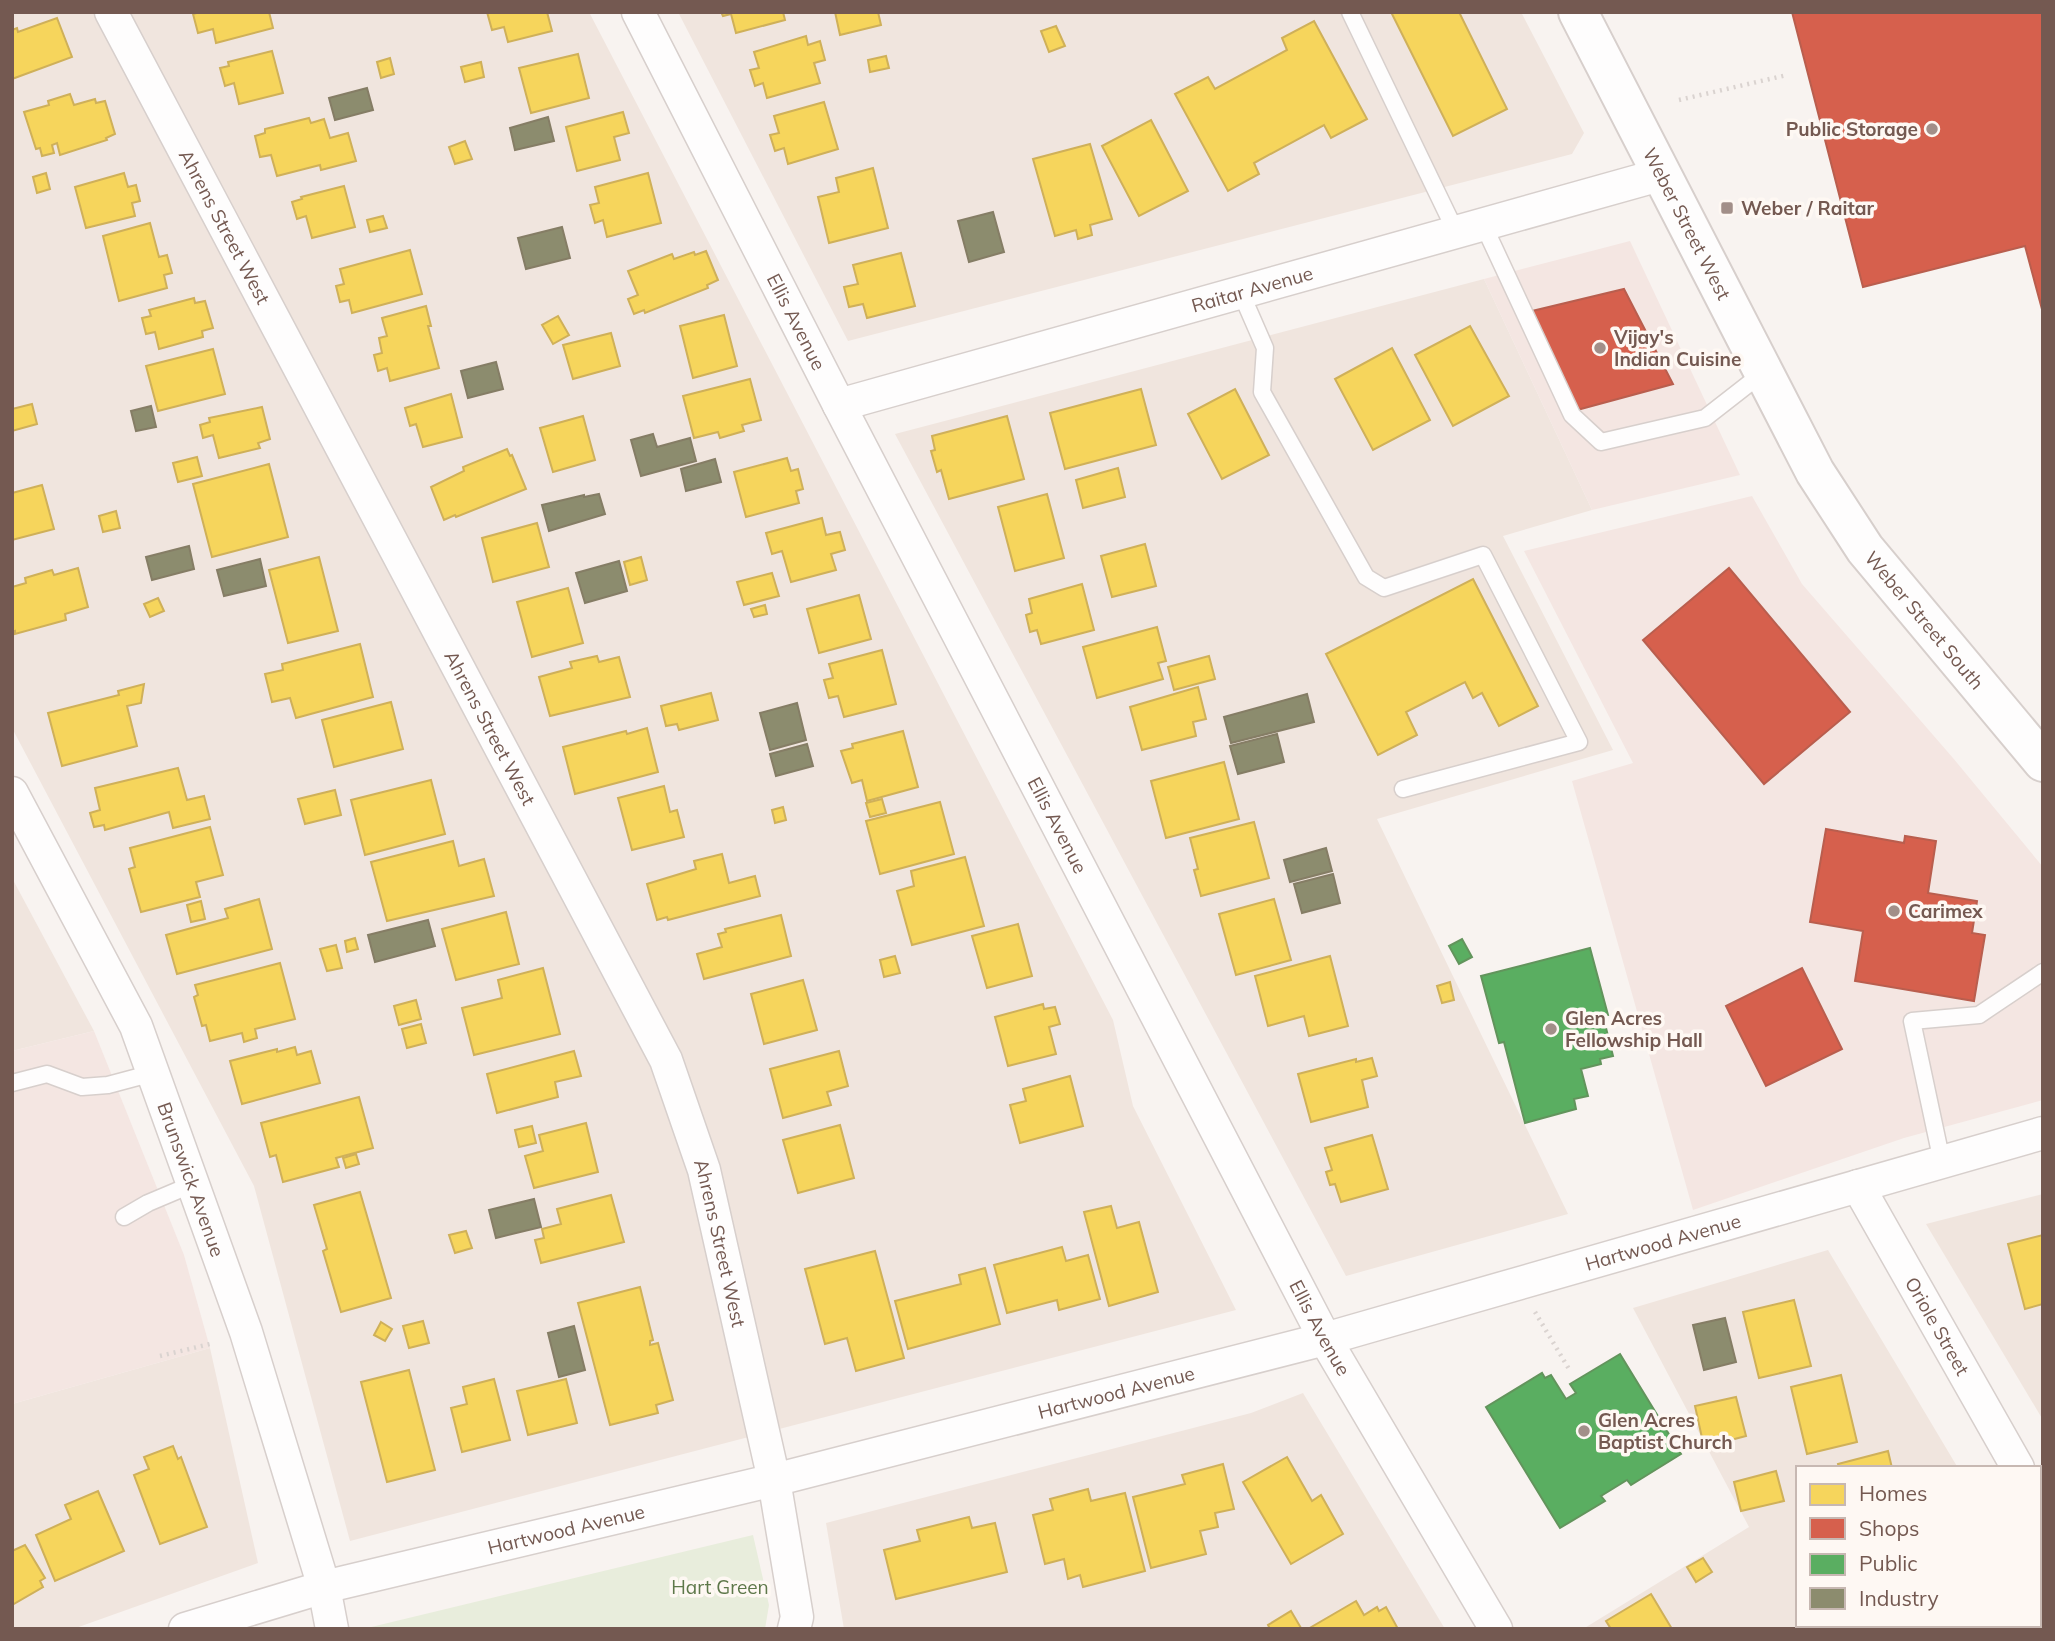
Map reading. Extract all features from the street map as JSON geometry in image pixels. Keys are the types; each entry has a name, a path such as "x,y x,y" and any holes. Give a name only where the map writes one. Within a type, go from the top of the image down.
{"main road":[{"name":"Weber Street West","path":"1578,12 1815,472"},
{"name":"Weber Street South","path":"1815,472 1864,549 2043,762"}],"street":[{"name":"Ahrens Street West","path":"111,12 666,1060 704,1170 774,1480 797,1617 794,1629"},
{"name":"Ellis Avenue","path":"638,12 839,405 1325,1339 1496,1629"},
{"name":"Raitar Avenue","path":"839,405 1663,174"},
{"name":"Brunswick Avenue","path":"12,793 136,1026 247,1335 324,1587 332,1629"},
{"name":"Hartwood Avenue","path":"185,1629 324,1587 774,1480 1325,1339 2043,1133"},
{"name":"Oriole Street","path":"1857,1186 2017,1466"}],"lane":[{"path":"1350,12 1572,415 1601,442 1705,418 1764,372"},
{"path":"1241,293 1265,348 1262,392 1366,577 1384,588 1483,555 1579,742 1403,789"},
{"path":"1942,1162 1912,1021 1979,1015 2043,972"},
{"path":"12,1083 47,1074 82,1087 108,1085 153,1073"},
{"path":"124,1217 148,1203 193,1184"}],"path":[{"path":"1679,100 1787,75"},
{"path":"1518,1284 1569,1369"},
{"path":"160,1356 247,1335"}],"shaded area":[{"path":"12,12 589,12 1113,1020 1133,1106 1236,1310 350,1541 254,1186 12,728"},
{"path":"678,12 1521,12 1584,133 1572,154 848,341"},
{"path":"1630,241 1740,475 1592,510 1484,279"},
{"path":"1484,279 1592,510 1503,536 1613,750 1377,819 1568,1214 1346,1276 895,434"},
{"path":"1752,496 1802,584 1953,758 2043,867 2043,1100 1904,1138 1693,1210 1572,781 1633,763 1524,551"},
{"path":"12,878 94,1031 12,1051"},
{"path":"94,1031 184,1255 210,1348 12,1404 12,1051"},
{"path":"2043,1194 2043,1420 1926,1224"},
{"path":"1828,1250 1957,1466 1796,1466 1796,1627 2041,1627 2041,1608 2043,1629 1583,1629 1749,1527 1633,1308"},
{"path":"210,1348 258,1563 73,1629 12,1629 12,1404"},
{"path":"1303,1393 1445,1629 844,1629 826,1523 1251,1413"}],"green space":[{"name":"Hart Green","path":"753,1535 769,1605 765,1629 363,1629"}],"building: Homes":[{"path":"269,12 273,28 216,43 213,29 198,33 193,14"},
{"path":"487,12 547,12 552,31 508,42 504,27 492,30"},
{"path":"721,12 783,12 785,20 736,33 731,14 723,16"},
{"path":"835,12 878,12 881,25 840,35"},
{"path":"1391,12 1459,12 1507,109 1453,136"},
{"path":"57,18 72,57 12,79 12,30 17,28 18,32"},
{"path":"1314,21 1367,119 1331,138 1324,125 1254,163 1259,174 1228,191 1175,94 1208,77 1215,89 1287,50 1282,38"},
{"path":"1056,26 1065,46 1049,52 1041,31"},
{"path":"806,36 808,45 820,41 825,60 814,63 820,83 767,98 763,83 755,86 750,70 759,68 754,52"},
{"path":"272,51 283,93 239,104 234,83 225,86 220,68 229,66 228,62"},
{"path":"578,54 589,98 531,113 519,68"},
{"path":"886,56 889,68 870,72 868,60"},
{"path":"390,58 394,74 381,78 377,62"},
{"path":"481,62 484,77 465,82 461,67"},
{"path":"70,94 74,105 95,99 96,103 105,101 115,134 106,138 107,140 60,155 57,143 52,145 54,153 42,156 40,148 36,149 24,112 49,105 48,101"},
{"path":"824,102 838,149 788,164 784,148 775,151 770,135 779,133 774,116"},
{"path":"623,112 629,133 614,137 620,160 577,171 566,127"},
{"path":"309,118 311,123 324,119 330,138 348,133 356,161 321,170 320,165 277,176 271,155 260,157 255,136 265,133 265,129"},
{"path":"1151,120 1188,191 1139,216 1102,146"},
{"path":"465,141 472,159 455,164 449,147"},
{"path":"1090,144 1112,219 1090,225 1092,235 1078,239 1076,230 1055,236 1033,159"},
{"path":"873,168 888,228 829,243 818,197 839,192 836,178"},
{"path":"46,173 50,189 37,193 33,177"},
{"path":"124,173 128,187 136,185 140,201 132,203 135,216 86,228 75,187"},
{"path":"648,173 661,223 607,237 603,220 595,223 590,205 599,203 595,187"},
{"path":"344,186 355,227 312,238 306,216 297,219 292,202 302,199 301,197"},
{"path":"383,216 387,228 370,232 367,220"},
{"path":"150,223 159,257 167,255 172,273 164,275 167,288 119,301 103,236"},
{"path":"410,250 422,294 352,313 349,300 340,302 336,286 344,284 340,269"},
{"path":"706,251 718,280 707,285 708,288 645,313 644,310 634,314 628,299 638,295 628,271 672,254 674,259"},
{"path":"901,253 915,306 867,318 863,304 849,307 844,287 858,284 853,265"},
{"path":"194,298 195,303 205,301 213,328 202,331 203,337 159,349 155,332 146,334 142,318 151,316 149,310"},
{"path":"426,306 431,326 428,326 439,368 390,381 387,368 378,371 374,355 382,353 379,338 387,336 382,318"},
{"path":"724,315 737,366 693,378 680,326"},
{"path":"558,316 569,335 553,344 542,325"},
{"path":"1470,326 1509,396 1453,426 1415,355"},
{"path":"611,333 620,366 573,379 563,345"},
{"path":"1392,348 1430,420 1373,450 1335,379"},
{"path":"213,349 225,394 158,411 146,366"},
{"path":"750,379 761,420 742,425 744,431 720,438 718,432 694,438 683,396"},
{"path":"1141,389 1156,445 1065,469 1050,413"},
{"path":"1235,389 1269,455 1222,479 1188,414"},
{"path":"451,394 462,437 423,447 416,424 410,426 405,408"},
{"path":"32,404 37,424 12,431 12,409"},
{"path":"262,407 270,439 258,443 260,448 219,458 213,435 203,438 200,425 210,422 209,418"},
{"path":"583,416 595,460 553,472 540,428"},
{"path":"1007,416 1024,479 949,499 941,470 937,472 931,451 935,450 932,436"},
{"path":"507,449 526,489 444,520 431,487 464,471 463,467"},
{"path":"197,457 202,476 178,482 173,463"},
{"path":"787,458 791,471 798,469 803,489 796,491 799,503 746,517 734,472"},
{"path":"269,464 288,537 212,557 193,484"},
{"path":"1118,468 1125,497 1083,508 1076,480"},
{"path":"42,485 54,529 12,540 12,493"},
{"path":"1047,494 1064,558 1015,571 998,507"},
{"path":"116,511 120,528 103,532 99,516"},
{"path":"822,518 826,535 840,532 845,550 831,554 836,570 791,582 782,551 772,554 766,533"},
{"path":"537,523 549,567 493,582 482,538"},
{"path":"1145,544 1156,586 1112,597 1101,556"},
{"path":"319,557 338,631 288,643 269,570"},
{"path":"641,557 647,580 630,585 624,562"},
{"path":"78,568 88,607 65,614 66,620 15,634 15,631 12,632 12,587 26,583 25,578 52,570 54,575"},
{"path":"772,573 779,596 744,605 737,582"},
{"path":"1473,579 1538,706 1499,726 1482,693 1473,698 1465,682 1406,712 1417,735 1378,755 1326,654"},
{"path":"1082,584 1094,630 1041,644 1037,630 1030,632 1026,615 1032,613 1029,599"},
{"path":"568,588 583,643 532,657 517,602"},
{"path":"859,595 871,639 819,653 807,609"},
{"path":"158,598 164,611 150,617 144,604"},
{"path":"765,605 767,614 754,617 751,609"},
{"path":"1157,627 1166,661 1158,663 1163,679 1097,698 1083,647"},
{"path":"360,644 373,697 296,718 290,698 272,702 265,674 283,670 282,664"},
{"path":"882,650 896,704 844,717 838,696 829,698 824,680 833,678 829,664"},
{"path":"597,656 599,662 619,657 630,697 550,716 539,677 572,668 570,662"},
{"path":"1209,656 1215,679 1174,690 1168,667"},
{"path":"144,684 141,703 127,706 137,746 62,766 48,713 119,695 118,691"},
{"path":"1198,687 1206,719 1193,722 1196,736 1142,750 1130,707"},
{"path":"711,693 718,720 679,730 677,724 666,726 661,706"},
{"path":"391,702 403,749 334,767 322,720"},
{"path":"647,728 658,772 575,794 563,747"},
{"path":"903,731 918,787 867,801 862,780 852,783 841,751 853,748 852,744"},
{"path":"1224,762 1239,819 1166,838 1151,781"},
{"path":"178,768 187,800 204,796 210,819 173,828 169,812 105,830 104,825 94,827 90,813 100,810 95,788"},
{"path":"431,780 445,834 365,855 351,800"},
{"path":"664,786 670,812 677,810 684,837 632,850 618,798"},
{"path":"335,790 341,815 305,824 298,799"},
{"path":"882,799 886,813 870,817 866,803"},
{"path":"940,802 954,854 880,874 866,821"},
{"path":"783,807 786,820 775,823 772,810"},
{"path":"1254,822 1269,878 1201,896 1190,838"},
{"path":"210,827 223,875 196,882 200,897 141,912 129,869 135,867 130,848"},
{"path":"453,841 459,866 484,859 494,896 387,921 371,862"},
{"path":"722,854 729,883 755,876 760,896 668,920 667,917 657,920 647,884 696,869 694,861"},
{"path":"965,857 984,926 912,945 897,891 914,886 911,871"},
{"path":"259,899 272,949 177,974 166,935 228,918 225,909"},
{"path":"1274,899 1291,960 1236,975 1219,914"},
{"path":"201,901 205,919 191,922 187,905"},
{"path":"506,912 519,964 456,980 442,929"},
{"path":"781,915 791,956 704,979 697,954 722,947 718,934 726,932 725,929"},
{"path":"1018,924 1032,976 987,988 972,936"},
{"path":"355,938 358,949 347,952 345,941"},
{"path":"336,945 342,968 327,971 320,949"},
{"path":"895,956 900,973 884,977 880,960"},
{"path":"1330,956 1348,1026 1309,1036 1304,1016 1268,1026 1255,976"},
{"path":"280,963 295,1019 255,1029 257,1038 244,1042 242,1033 210,1041 206,1025 202,1026 194,997 198,995 195,985"},
{"path":"543,968 560,1034 474,1055 462,1008 502,998 498,980"},
{"path":"803,980 817,1030 764,1044 751,994"},
{"path":"1450,982 1454,1000 1442,1003 1437,986"},
{"path":"416,1000 421,1019 399,1025 394,1006"},
{"path":"1043,1004 1044,1009 1055,1007 1060,1024 1049,1027 1056,1054 1008,1066 995,1017"},
{"path":"421,1024 426,1043 407,1048 402,1029"},
{"path":"295,1047 297,1055 311,1051 320,1083 242,1104 230,1061"},
{"path":"574,1051 581,1076 555,1082 558,1097 497,1113 487,1074"},
{"path":"839,1051 848,1086 827,1092 831,1105 783,1118 770,1069"},
{"path":"1372,1058 1377,1076 1362,1080 1368,1107 1311,1122 1298,1074 1356,1059 1356,1062"},
{"path":"1070,1076 1083,1126 1020,1143 1010,1105 1026,1101 1023,1089"},
{"path":"359,1097 373,1148 336,1158 339,1167 283,1182 276,1155 270,1157 261,1123"},
{"path":"586,1123 598,1172 534,1188 525,1156 543,1151 539,1135"},
{"path":"840,1125 854,1178 798,1193 783,1140"},
{"path":"532,1126 536,1143 519,1147 515,1130"},
{"path":"1372,1135 1388,1189 1341,1202 1335,1184 1330,1185 1326,1172 1332,1170 1325,1148"},
{"path":"356,1154 359,1164 346,1168 343,1158"},
{"path":"360,1192 391,1298 341,1312 323,1251 327,1249 314,1205"},
{"path":"611,1195 624,1242 541,1263 535,1240 544,1238 542,1229 561,1224 557,1209"},
{"path":"1111,1206 1117,1228 1139,1222 1158,1292 1109,1306 1084,1212"},
{"path":"466,1231 472,1248 455,1253 449,1235"},
{"path":"2043,1235 2043,1304 2025,1309 2008,1244"},
{"path":"1062,1247 1066,1261 1088,1255 1100,1299 1059,1310 1057,1300 1007,1313 994,1265"},
{"path":"875,1251 904,1358 856,1371 847,1338 825,1344 805,1269"},
{"path":"985,1268 1000,1324 908,1349 895,1301 961,1284 959,1275"},
{"path":"640,1287 653,1340 650,1345 658,1343 673,1400 656,1405 658,1413 610,1425 578,1303"},
{"path":"1794,1300 1811,1366 1759,1378 1743,1312"},
{"path":"423,1321 429,1343 409,1348 403,1326"},
{"path":"381,1322 392,1329 385,1341 374,1335"},
{"path":"409,1370 435,1470 387,1482 361,1382"},
{"path":"1841,1375 1857,1442 1807,1454 1791,1387"},
{"path":"494,1379 510,1440 462,1452 451,1408 467,1404 463,1387"},
{"path":"566,1379 577,1423 528,1435 517,1391"},
{"path":"1736,1397 1746,1436 1704,1447 1695,1406"},
{"path":"173,1446 178,1459 181,1457 207,1527 160,1544 134,1475 149,1469 144,1457"},
{"path":"1888,1451 1892,1466 1838,1466"},
{"path":"1287,1457 1312,1501 1321,1495 1343,1534 1291,1564 1243,1482"},
{"path":"1223,1464 1234,1509 1215,1513 1218,1527 1200,1531 1206,1554 1151,1568 1133,1497 1185,1484 1182,1475"},
{"path":"1776,1471 1784,1501 1741,1511 1734,1482"},
{"path":"1088,1489 1091,1501 1125,1493 1145,1571 1083,1587 1080,1575 1068,1579 1064,1559 1045,1564 1033,1515 1053,1510 1050,1499"},
{"path":"98,1491 124,1551 55,1581 36,1535 71,1519 65,1505"},
{"path":"969,1517 972,1528 995,1523 1007,1572 896,1599 884,1550 920,1541 917,1530"},
{"path":"25,1545 45,1578 40,1581 43,1587 12,1605 12,1551"},
{"path":"1703,1558 1712,1572 1696,1582 1687,1567"},
{"path":"1651,1594 1672,1629 1611,1629 1606,1621"},
{"path":"1356,1601 1364,1615 1377,1607 1379,1611 1386,1607 1398,1629 1308,1629"},
{"path":"1291,1611 1301,1628 1270,1629 1268,1625"},
{"path":"1932,1627 1986,1629 1933,1629"}],"building: Shops":[{"name":"Public Storage","path":"1792,12 2043,12 2043,313 2025,246 1863,287"},
{"name":"Vijay's Indian Cuisine","path":"1624,289 1673,384 1577,410 1528,312"},
{"path":"1729,568 1850,712 1764,784 1643,640"},
{"name":"Carimex","path":"1826,829 1904,843 1905,836 1936,841 1928,893 1977,901 1972,933 1985,935 1974,1001 1855,981 1863,931 1810,922"},
{"path":"1802,968 1842,1049 1766,1086 1726,1006"}],"building: Public":[{"path":"1462,939 1472,957 1459,964 1449,946"},
{"name":"Glen Acres Fellowship Hall","path":"1590,948 1608,1015 1603,1016 1613,1056 1600,1059 1601,1064 1581,1069 1588,1096 1574,1099 1576,1109 1525,1123 1504,1042 1499,1043 1481,976"},
{"name":"Glen Acres Baptist Church","path":"1620,1354 1681,1454 1631,1485 1627,1480 1601,1496 1605,1501 1560,1528 1486,1407 1542,1373 1545,1378 1551,1375 1566,1399 1576,1393 1570,1384"}],"building: Industry":[{"path":"367,88 373,110 335,120 329,98"},
{"path":"548,117 554,141 515,150 510,128"},
{"path":"993,212 1004,252 969,262 958,221"},
{"path":"562,227 570,258 526,269 518,238"},
{"path":"496,362 503,389 468,398 461,371"},
{"path":"151,406 156,427 136,431 131,411"},
{"path":"653,434 657,447 690,438 696,461 641,476 631,440"},
{"path":"715,459 721,482 686,491 681,469"},
{"path":"599,494 605,514 549,531 542,505"},
{"path":"189,546 194,569 152,580 146,557"},
{"path":"260,559 266,586 224,596 217,570"},
{"path":"619,561 627,591 585,603 576,573"},
{"path":"1307,694 1314,722 1231,743 1224,717"},
{"path":"797,703 806,740 770,750 760,713"},
{"path":"1277,734 1284,762 1238,774 1230,746"},
{"path":"807,744 813,766 776,776 770,754"},
{"path":"1326,848 1332,871 1290,882 1284,860"},
{"path":"1333,874 1340,903 1302,913 1294,884"},
{"path":"428,920 435,946 375,962 368,935"},
{"path":"534,1199 541,1227 496,1238 489,1210"},
{"path":"1725,1318 1736,1362 1704,1370 1693,1325"},
{"path":"574,1326 585,1370 559,1377 548,1333"}],"place":[{"name":"Public Storage","path":"1932,129"},
{"name":"Weber / Raitar","path":"1727,208"},
{"name":"Vijay's Indian Cuisine","path":"1600,348"},
{"name":"Carimex","path":"1894,911"},
{"name":"Glen Acres Fellowship Hall","path":"1551,1029"},
{"name":"Glen Acres Baptist Church","path":"1584,1431"}]}
